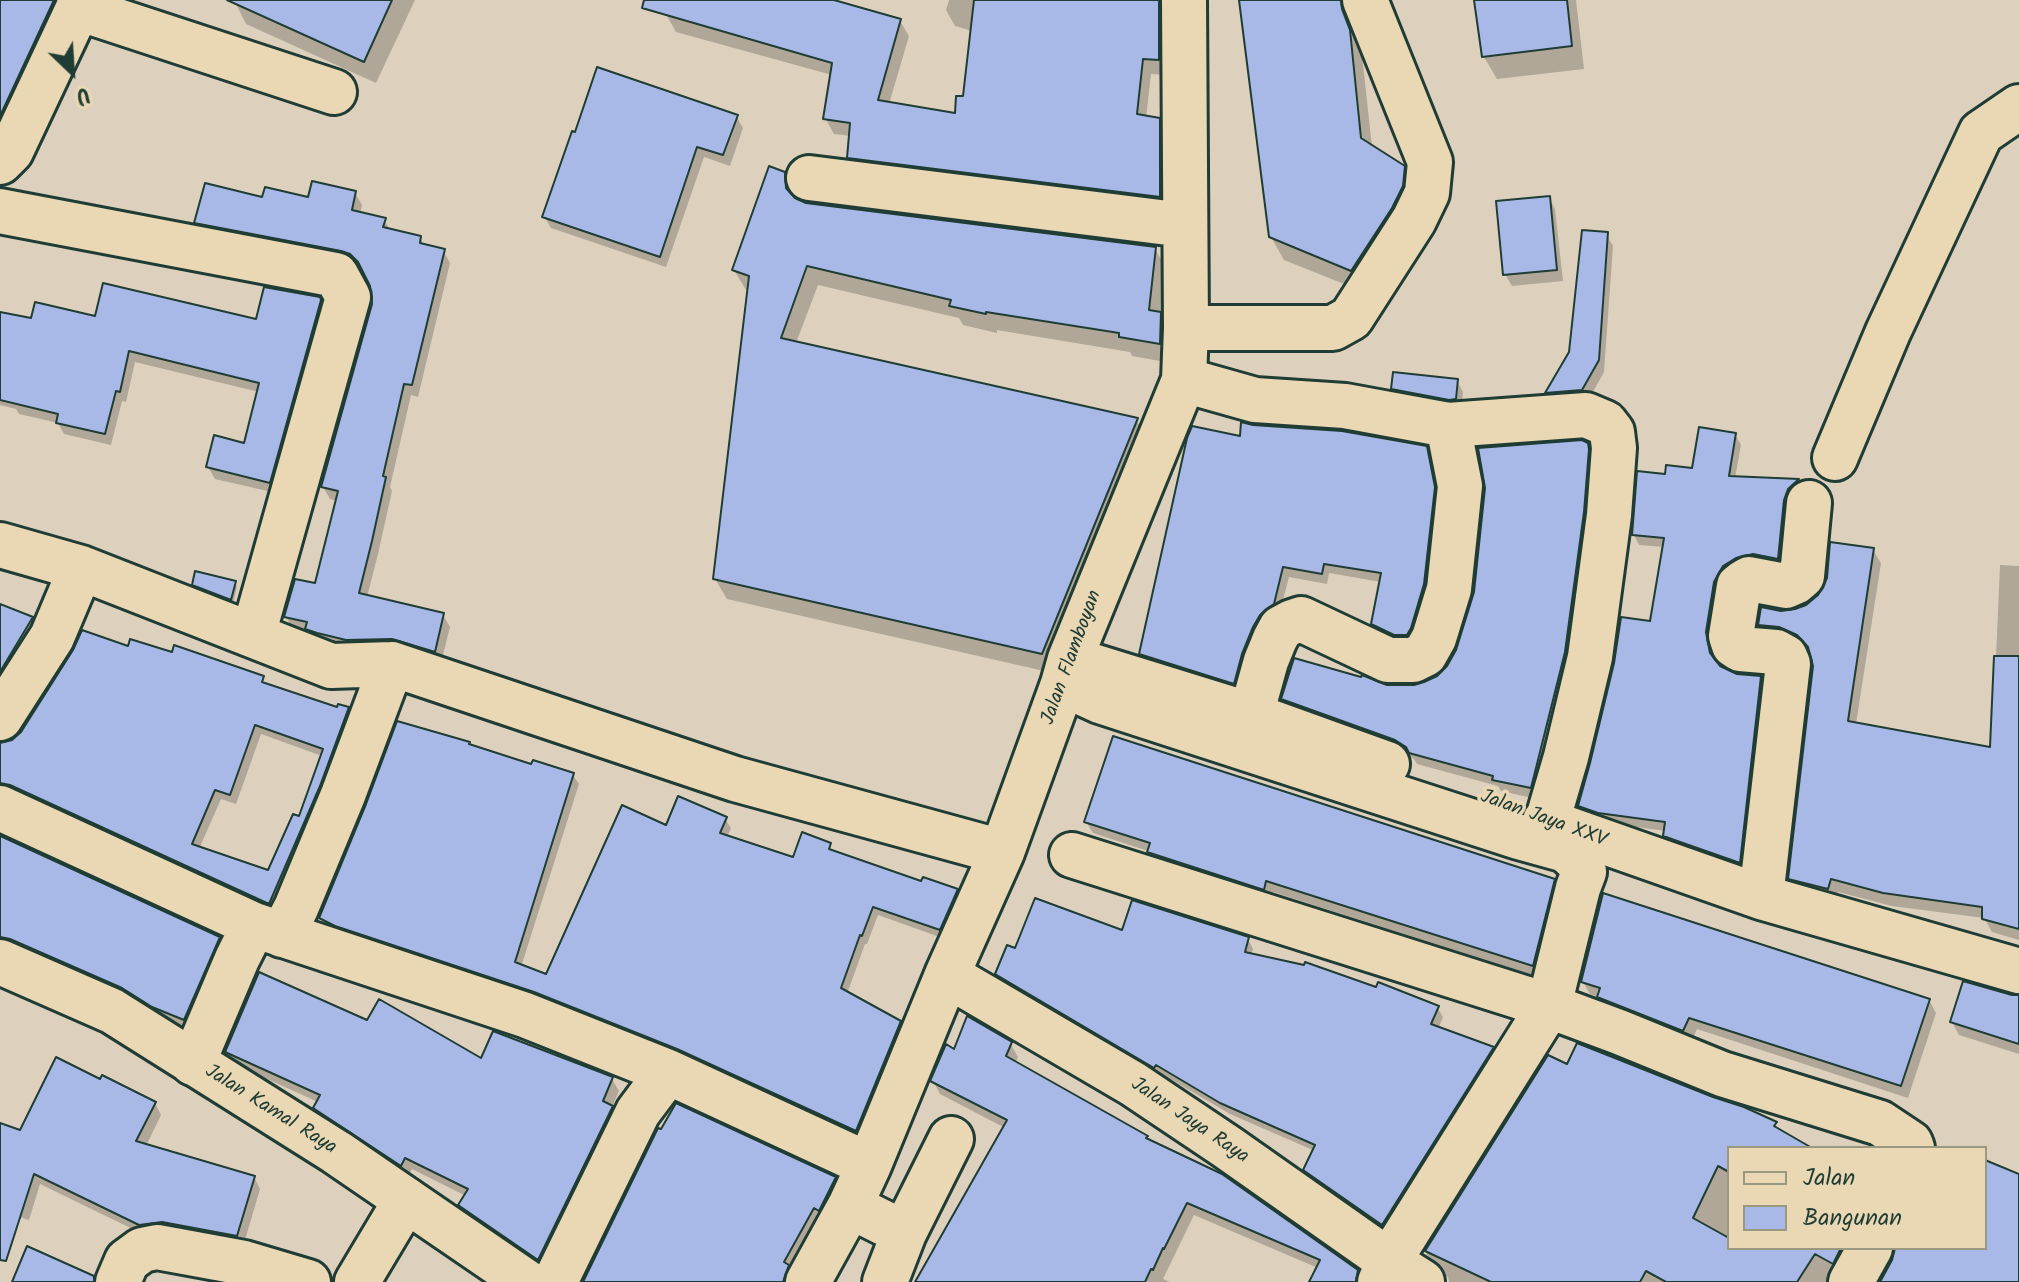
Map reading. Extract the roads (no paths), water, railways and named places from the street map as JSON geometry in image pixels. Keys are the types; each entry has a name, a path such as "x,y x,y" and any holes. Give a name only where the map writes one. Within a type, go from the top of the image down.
{"street":[{"name":"Jalan Flamboyan","path":"808,1282 869,1165 947,975 1002,852 1066,671 1184,380 1184,0"},
{"path":"1186,328 1333,328 1351,318 1414,220 1427,193 1430,162 1365,0"},
{"path":"0,162 11,151 80,4 160,16 334,92"},
{"path":"1835,458 1888,332 1981,133 2019,107"},
{"path":"809,178 1184,225"},
{"path":"0,211 336,275 348,297 253,635"},
{"path":"1184,380 1255,400 1345,406 1448,425 1586,415 1605,423 1612,432 1614,448 1609,515 1590,657 1547,822"},
{"path":"1251,715 1275,639 1281,628 1301,619 1388,660 1413,660 1425,654 1434,638 1449,589 1460,486 1448,425"},
{"path":"1761,897 1788,664 1785,657 1776,652 1740,649 1734,645 1731,636 1739,586 1749,579 1786,586 1802,576 1809,503"},
{"path":"0,545 81,568 331,666 392,664 735,779 1002,852"},
{"path":"0,718 52,637 81,568"},
{"path":"193,1063 237,959 296,908 392,664"},
{"path":"1066,671 1100,701 1566,850 1578,861 1584,872 1549,1006 1397,1275"},
{"name":"Jalan Jaya XXV","path":"1066,671 1251,715 1761,897 2019,971"},
{"path":"0,808 268,930 525,1015 668,1072 869,1165"},
{"path":"1072,855 1549,1006 1722,1074 1880,1123 1911,1146"},
{"name":"Jalan Kamal Raya","path":"0,962 112,1011 336,1152 526,1282"},
{"name":"Jalan Jaya Raya","path":"947,975 1133,1084 1240,1156 1397,1275"},
{"path":"555,1282 638,1112 668,1072"},
{"path":"885,1282 904,1233 951,1139"},
{"path":"357,1282 406,1200"},
{"path":"850,1206 904,1233"},
{"path":"118,1282 127,1261 142,1250 157,1247 244,1263 308,1282"},
{"path":"1851,1282 1869,1250"}]}
